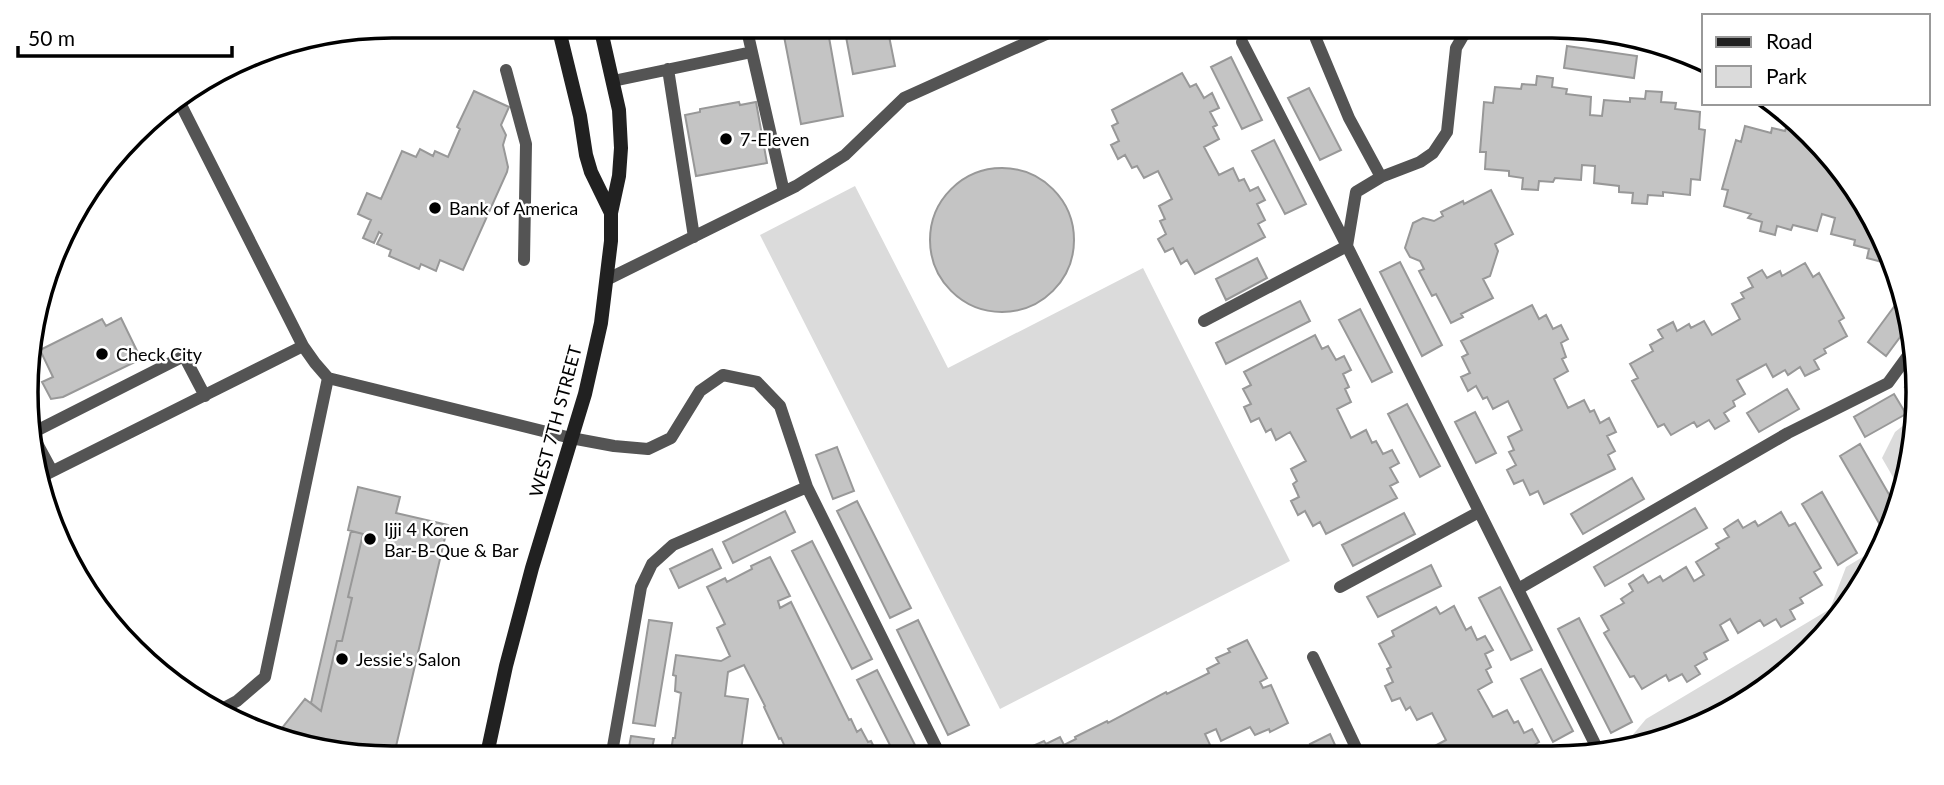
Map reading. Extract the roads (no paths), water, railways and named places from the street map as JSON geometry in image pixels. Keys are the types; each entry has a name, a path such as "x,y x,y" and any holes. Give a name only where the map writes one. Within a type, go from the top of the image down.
{"main road":[{"name":"WEST 7TH STREET","path":"561,38 580,116 586,155 591,172 611,213"},
{"name":"WEST 7TH STREET","path":"489,746 532,568 558,487 601,323 611,241 611,213 619,176 621,148 619,110 603,38"}],"lane":[{"path":"749,38 784,192"},
{"path":"607,280 784,192 845,155 904,99 1038,38"},
{"path":"1316,38 1349,118 1381,177"},
{"path":"1347,246 1356,192 1381,177 1420,162 1433,153 1447,132 1456,48 1462,38"},
{"path":"1242,41 1594,743"},
{"path":"613,81 752,52"},
{"path":"668,69 694,237"},
{"path":"506,70 526,144 524,260"},
{"path":"183,108 303,346 328,377 571,438 648,449 671,438 700,391 723,375 757,382 780,406 807,488 936,746"},
{"path":"1204,321 1347,246"},
{"path":"48,473 303,346"},
{"path":"41,429 184,356 205,396"},
{"path":"1518,589 1788,433 1888,383 1904,361"},
{"path":"228,706 265,677 328,377"},
{"path":"44,456 52,471"},
{"path":"613,746 641,587 652,564 673,545 807,488"},
{"path":"1340,587 1479,513"},
{"path":"1313,657 1355,746"}],"place":[{"name":"7-Eleven","path":"726,139"},
{"name":"Bank of America","path":"435,208"},
{"name":"Check City","path":"102,354"},
{"name":"Ijji 4 Koren Bar-B-Que & Bar","path":"370,539"},
{"name":"Jessie's Salon","path":"342,659"}]}
